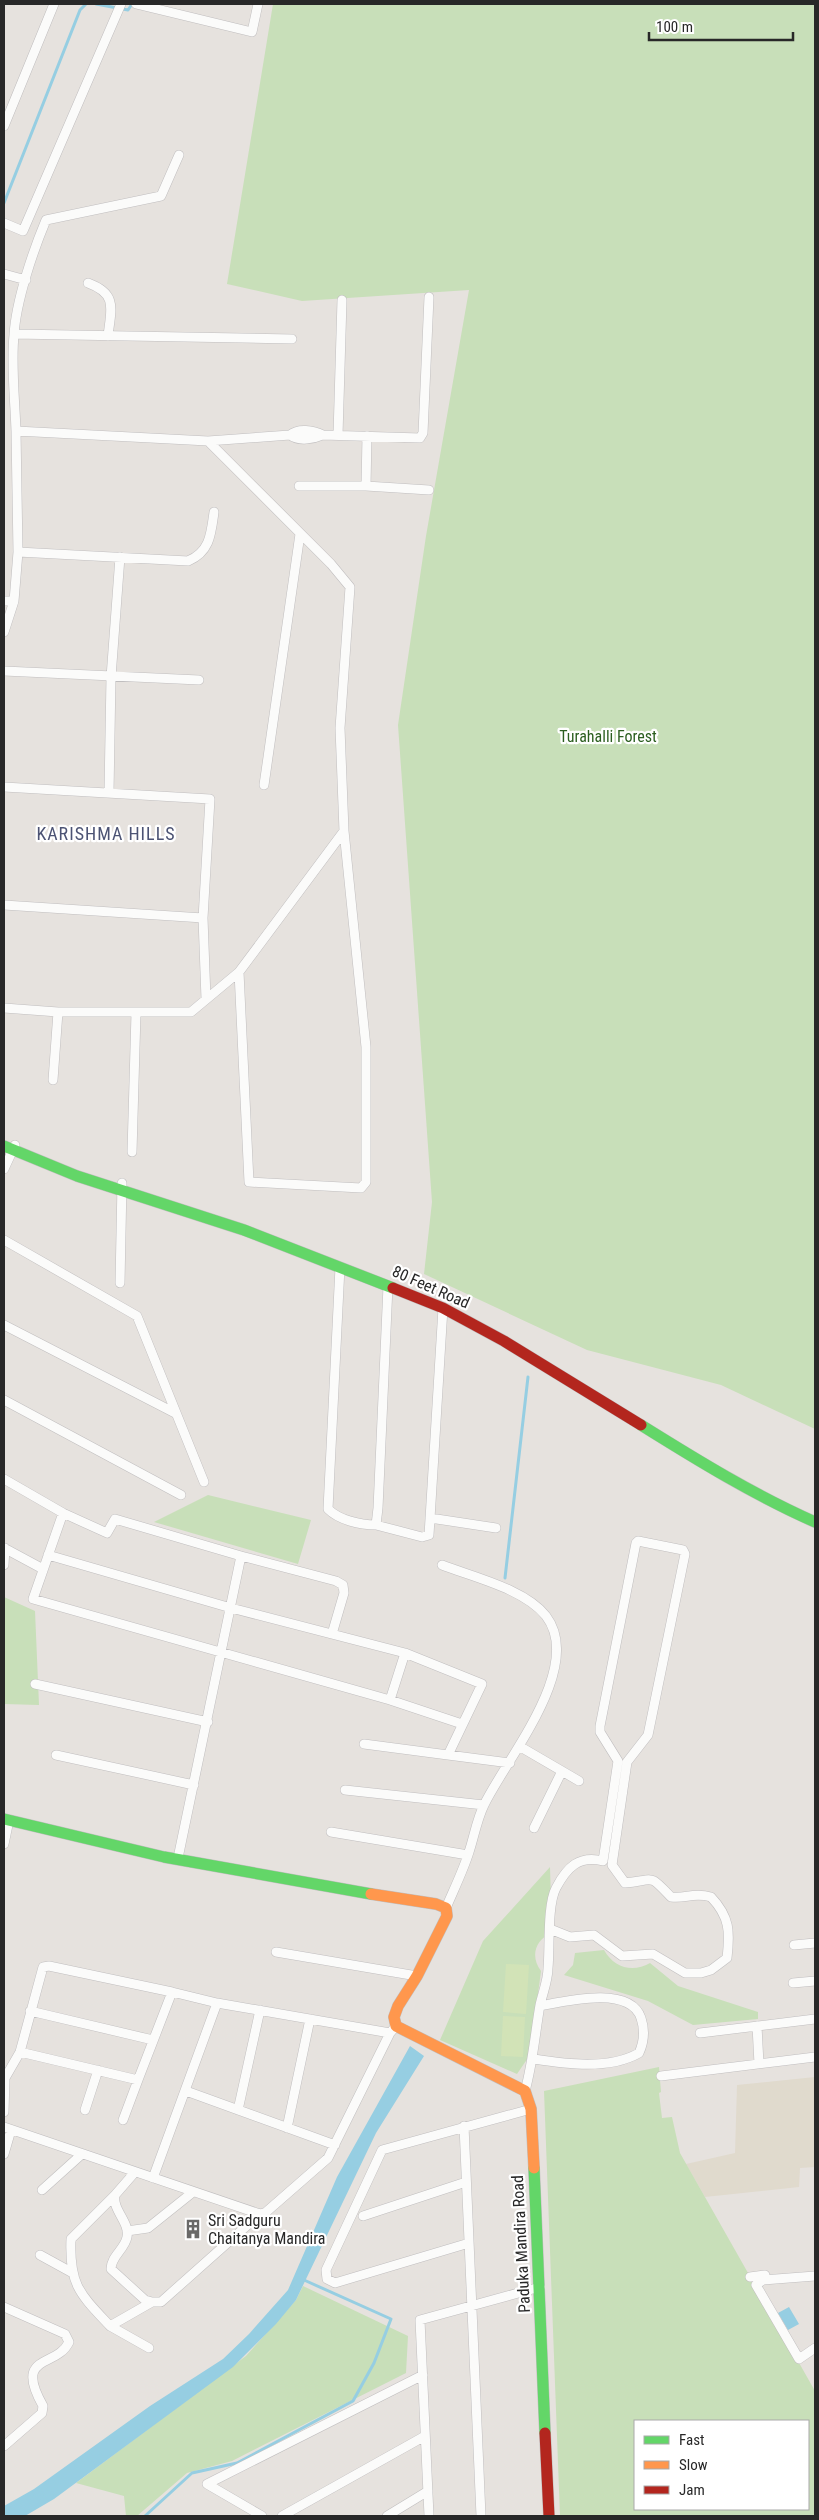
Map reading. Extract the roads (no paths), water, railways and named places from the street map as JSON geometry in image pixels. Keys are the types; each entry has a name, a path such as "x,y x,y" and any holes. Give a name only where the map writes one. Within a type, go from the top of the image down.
{"main road":[{"name":"80 Feet Road","path":"4,1138 10,1147 244,1230 443,1308 497,1337 689,1454 815,1514"},
{"name":"80 Feet Road","path":"121,1186 247,1223 446,1302 508,1335 815,1522"},
{"path":"7,1820 70,1836 178,1858 334,1889 436,1904 446,1908 447,1916 417,1976 398,2006 393,2029 414,2037 525,2091"},
{"name":"Paduka Mandira Road","path":"525,2091 531,2109 549,2516"}],"street":[{"path":"4,126 54,4"},
{"path":"4,223 23,231 121,4"},
{"path":"136,4 164,7 252,32 258,4"},
{"path":"4,632 14,601 18,552 14,334 36,245 46,220 161,196 179,155"},
{"path":"4,274 26,280"},
{"path":"88,283 103,289 109,296 111,308 108,336"},
{"path":"16,432 208,442 290,436 299,431 315,431 323,435 420,438 423,433 429,296"},
{"path":"338,435 342,300"},
{"path":"14,334 292,339"},
{"path":"366,486 368,436"},
{"path":"208,442 350,587 340,728 344,831 366,1047 366,1182 361,1188 249,1182 239,972"},
{"path":"300,486 366,486 429,490"},
{"path":"18,552 188,561 203,552 210,540 214,512"},
{"path":"264,784 300,534"},
{"path":"109,793 111,677 120,557"},
{"path":"4,601 14,601"},
{"path":"4,671 199,680"},
{"path":"4,787 210,799 203,918 206,998"},
{"path":"4,1008 58,1012 191,1012 239,972 344,831"},
{"path":"4,905 203,918"},
{"path":"53,1080 58,1012"},
{"path":"132,1152 136,1013"},
{"path":"4,1169 10,1147"},
{"path":"120,1283 121,1186"},
{"path":"4,1240 137,1316 204,1482"},
{"path":"340,1267 328,1509 334,1515 364,1525 376,1525 426,1537 428,1535 443,1308"},
{"path":"376,1525 388,1286"},
{"path":"4,1325 175,1413"},
{"path":"4,1400 181,1495"},
{"path":"4,1479 63,1513 107,1533 115,1519 241,1556 323,1577 343,1585 344,1593 332,1634"},
{"path":"63,1513 32,1599 390,1700 462,1724"},
{"path":"430,1518 496,1528"},
{"path":"550,1930 570,1937 594,1936 626,1957 654,1954 685,1973 701,1973 711,1970 727,1958 730,1932 721,1910 711,1897 694,1894 680,1899 670,1897 659,1883 652,1879 626,1883 612,1865 610,1847 620,1786 627,1762 648,1735 685,1554 683,1550 638,1541 636,1543 600,1726 600,1732 618,1761 620,1786"},
{"path":"4,1565 4,1548 43,1569"},
{"path":"48,1555 231,1608 405,1653 482,1684 448,1755"},
{"path":"178,1858 208,1722 241,1556"},
{"path":"442,1565 519,1594 536,1605 547,1617 555,1636 557,1653 550,1686 510,1763 484,1805 468,1855 446,1908"},
{"path":"390,1700 405,1653"},
{"path":"35,1684 208,1722"},
{"path":"364,1744 510,1763"},
{"path":"519,1746 579,1781"},
{"path":"56,1755 194,1785"},
{"path":"534,1828 562,1771"},
{"path":"345,1790 484,1805"},
{"path":"4,1844 7,1820"},
{"path":"331,1832 468,1855"},
{"path":"525,2091 534,2059 540,2006 548,1970 555,1890 576,1863 589,1858 603,1861 610,1847"},
{"path":"794,1945 815,1943"},
{"path":"276,1952 417,1976"},
{"path":"4,2112 5,2078 20,2052 40,1972 43,1967 49,1966 217,2003 310,2019 393,2029 328,2158 265,2213 260,2214 161,2302 145,2300 111,2269 111,2263 127,2240 127,2230 115,2204 115,2195"},
{"path":"793,1983 815,1981"},
{"path":"123,2120 172,1992"},
{"path":"534,2059 578,2064 621,2060 639,2053 644,2032 639,2012 630,2004 614,1998 578,1999 540,2006"},
{"path":"153,2178 217,2003"},
{"path":"238,2110 260,2010"},
{"path":"30,2011 153,2040"},
{"path":"287,2128 310,2019"},
{"path":"700,2032 815,2019"},
{"path":"757,2026 759,2064"},
{"path":"20,2052 138,2080"},
{"path":"661,2076 815,2057"},
{"path":"85,2110 98,2070"},
{"path":"186,2091 334,2145"},
{"path":"469,2243 335,2283 327,2279 326,2275 329,2261 382,2150 531,2109"},
{"path":"464,2126 482,2516"},
{"path":"4,2154 8,2129 260,2214"},
{"path":"42,2190 82,2154"},
{"path":"135,2172 71,2239 71,2272 84,2298 110,2326 149,2348"},
{"path":"363,2216 466,2182"},
{"path":"127,2230 148,2228 193,2192"},
{"path":"40,2255 71,2272"},
{"path":"750,2277 815,2269"},
{"path":"815,2276 763,2280 756,2285 799,2359 815,2348"},
{"path":"429,2516 420,2320 540,2287"},
{"path":"110,2326 152,2302"},
{"path":"4,2307 66,2334 69,2342 66,2347 38,2365 35,2370 33,2377 37,2394 43,2406 42,2413 4,2446"},
{"path":"262,2516 207,2484 423,2375"},
{"path":"282,2516 425,2436"},
{"path":"387,2516 428,2491"}],"water":[{"path":"410,2046 424,2056 376,2133 296,2300 276,2324 233,2367 54,2499 25,2516 4,2516 4,2506 34,2489 150,2406 223,2359 249,2334 288,2290 337,2177"},
{"path":"789,2307 799,2324 788,2330 778,2313"}],"waterway":[{"path":"4,203 80,10 86,4"},
{"path":"96,4 128,10 132,4"},
{"path":"505,1578 528,1377"},
{"path":"145,2516 192,2473 237,2463 353,2401 374,2363 391,2319 304,2280"}],"place":[{"name":"Sri Sadguru Chaitanya Mandira","path":"193,2229"}],"district":[{"name":"KARISHMA HILLS","path":"106,833"}],"park label":[{"name":"Turahalli Forest","path":"608,736"}]}
